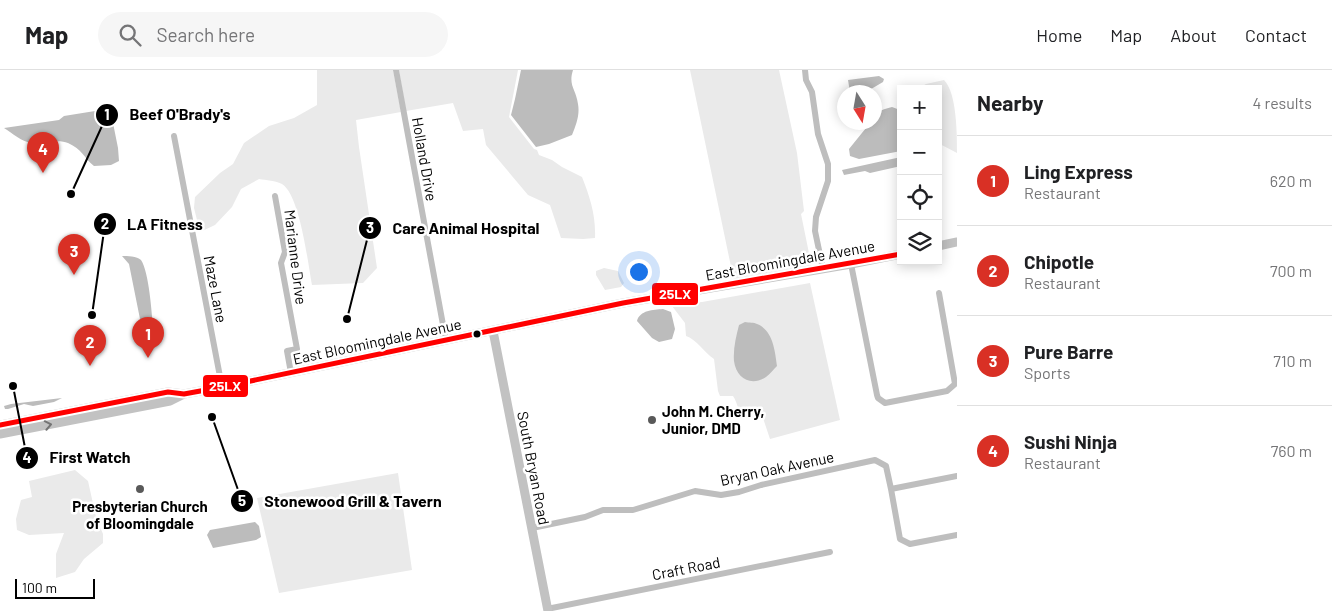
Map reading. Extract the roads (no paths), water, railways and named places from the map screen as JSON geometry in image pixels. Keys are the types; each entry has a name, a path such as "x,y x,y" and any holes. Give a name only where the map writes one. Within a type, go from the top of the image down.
{"main road":[{"path":"942,245 957,242"},
{"name":"East Bloomingdale Avenue","path":"0,424 168,392 184,394 222,387 676,293 897,255"},
{"name":"South Bryan Road","path":"493,331 547,610"},
{"name":"East Bloomingdale Avenue","path":"0,434 170,402 184,394"}],"street":[{"name":"Holland Drive","path":"396,70 446,341"},
{"path":"806,70 806,80 812,92 818,134 828,164 828,182 816,217 815,231 823,269"},
{"name":"Maze Lane","path":"174,136 222,387"},
{"name":"Marianne Drive","path":"275,196 285,252 281,263 297,349 287,351 292,373"},
{"path":"850,264 878,398 885,402 951,390 955,384 939,293"},
{"name":"Bryan Oak Avenue","path":"532,528 584,517 602,510 634,510 694,491 721,495 739,492 760,485 875,460 886,466 900,540 910,544 957,535"},
{"path":"890,490 957,476"},
{"name":"Craft Road","path":"547,610 830,552"}],"place":[{"name":"Sushi Ninja","path":"43,173"},
{"name":"Beef O'Brady's","path":"71,194"},
{"name":"Pure Barre","path":"74,275"},
{"name":"LA Fitness","path":"92,315"},
{"name":"Care Animal Hospital","path":"347,319"},
{"name":"Ling Express","path":"148,358"},
{"name":"Chipotle","path":"90,366"},
{"name":"First Watch","path":"13,386"},
{"name":"Stonewood Grill & Tavern","path":"212,417"},
{"name":"John M. Cherry, Junior, DMD","path":"652,420"},
{"name":"Presbyterian Church of Bloomingdale","path":"140,489"}]}
